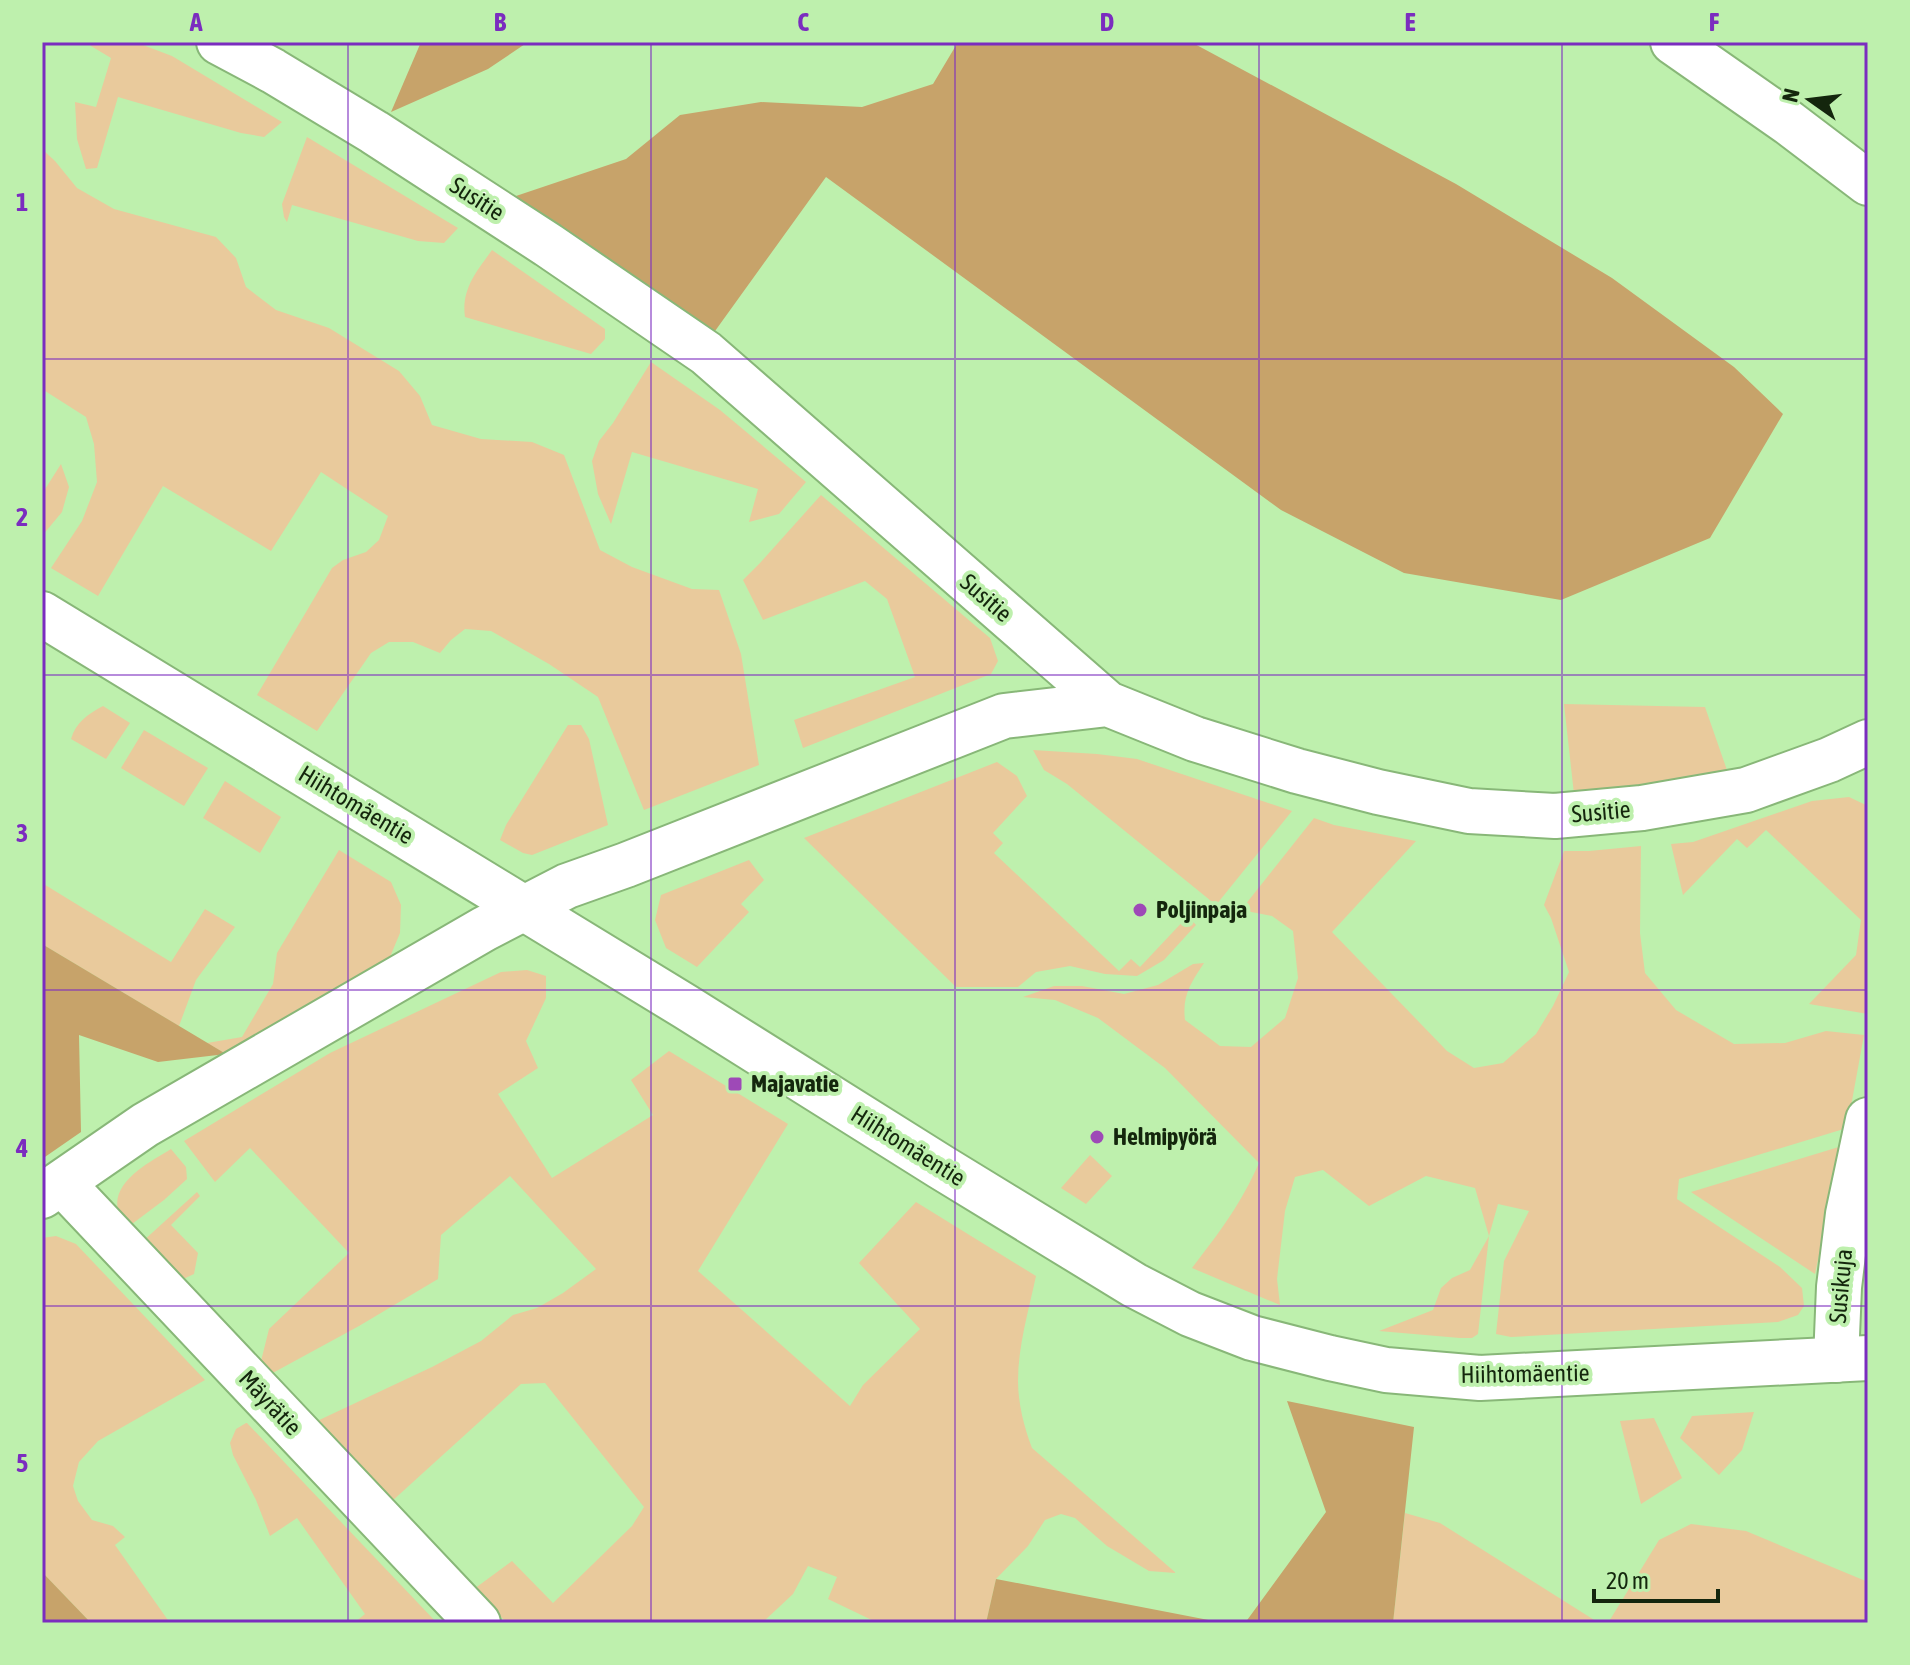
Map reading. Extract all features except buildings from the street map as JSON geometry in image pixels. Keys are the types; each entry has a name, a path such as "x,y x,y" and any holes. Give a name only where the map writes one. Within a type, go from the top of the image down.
{"street":[{"name":"Susitie","path":"219,42 374,132 706,353 1108,704 1195,739 1364,788 1469,811 1555,816 1642,808 1746,790 1829,760 1868,742"},
{"path":"1673,42 1745,91 1868,183"},
{"name":"Hiihtomäentie","path":"42,614 1134,1285 1190,1314 1252,1338 1330,1358 1386,1370 1480,1378 1852,1359"},
{"path":"52,1189 145,1125 484,929 567,886 1004,716 1108,704"},
{"name":"Susikuja","path":"1852,1359 1839,1287 1846,1229 1868,1120"},
{"name":"Mäyrätie","path":"52,1189 478,1623"}],"shaded area":[{"path":"89,42 135,42 172,56 282,122 264,137 118,97 97,168 86,169 77,139 75,102 96,107 111,58"},
{"path":"421,42 528,42 488,69 391,112"},
{"path":"958,42 1191,42 1456,184 1612,278 1734,367 1783,414 1710,538 1561,600 1404,573 1281,510 826,177 710,338 513,197 626,159 680,115 761,102 862,107 933,84"},
{"path":"307,137 458,228 444,243 418,241 292,205 287,222 282,204"},
{"path":"42,149 77,188 114,209 216,237 236,258 246,287 276,310 329,328 399,371 420,396 432,425 481,439 532,442 564,455 600,550 632,567 692,589 719,590 741,654 759,765 644,810 598,697 491,631 465,629 440,653 413,642 389,642 371,653 317,731 257,695 332,568 343,560 366,552 379,540 388,516 321,472 271,551 163,486 98,596 51,568 82,521 97,482 94,444 86,417 42,389"},
{"path":"492,250 605,329 605,339 591,354 465,317 468,289"},
{"path":"651,362 720,410 806,482 779,514 749,522 758,489 632,452 611,524 598,494 592,461 599,441"},
{"path":"61,464 69,487 62,512 42,536 42,494"},
{"path":"821,495 990,638 998,661 991,674 803,748 794,720 915,677 887,599 865,581 763,620 743,580"},
{"path":"1564,704 1705,707 1728,773 1575,803"},
{"path":"103,706 130,723 106,759 71,739 83,719"},
{"path":"568,725 581,725 589,739 608,825 532,855 523,853 500,840 506,825"},
{"path":"144,730 208,768 184,806 121,768"},
{"path":"1033,750 1137,759 1292,811 1216,905 1067,784 1044,770"},
{"path":"997,762 1017,776 1027,796 993,833 1003,843 994,853 1119,971 1131,959 1140,967 1188,916 1196,925 1164,960 1137,976 1105,974 1070,966 1036,972 1018,987 956,987 804,838"},
{"path":"225,781 281,817 260,853 203,818"},
{"path":"1849,797 1868,806 1868,1014 1809,1004 1856,955 1861,920 1766,830 1747,848 1737,839 1683,895 1671,844 1693,842 1812,801"},
{"path":"1314,818 1334,825 1416,841 1332,932 1447,1051 1474,1068 1503,1063 1536,1034 1569,972 1544,905 1564,851 1641,846 1640,933 1645,973 1676,1010 1734,1044 1785,1043 1826,1031 1864,1035 1847,1128 1679,1179 1677,1199 1780,1267 1802,1288 1804,1306 1798,1315 1778,1322 1511,1337 1496,1334 1504,1261 1529,1211 1498,1204 1489,1236 1475,1188 1426,1176 1369,1206 1323,1170 1295,1177 1285,1211 1277,1279 1280,1305 1192,1268 1237,1205 1259,1163 1165,1068 1098,1018 1055,1000 1023,997 1054,986 1082,986 1124,994 1158,985 1193,964 1204,963 1186,996 1185,1020 1220,1046 1251,1047 1285,1018 1298,978 1293,931 1272,916 1241,910"},
{"path":"339,850 391,882 401,905 400,933 385,969 226,1054 207,1043 242,1037 273,984 277,953"},
{"path":"749,860 764,880 741,904 749,912 697,967 666,948 655,920 661,895"},
{"path":"42,883 171,962 205,909 235,927 196,980 179,1026 42,944"},
{"path":"42,944 226,1054 158,1062 79,1035 81,1132 42,1159"},
{"path":"527,970 546,976 546,998 526,1041 538,1068 498,1094 552,1178 653,1115 631,1080 669,1051 788,1124 698,1271 850,1406 863,1385 920,1329 859,1263 916,1202 1036,1276 1018,1368 1019,1398 1032,1448 1176,1573 1149,1571 1107,1546 1075,1518 1061,1514 1045,1520 1028,1546 996,1579 986,1623 878,1623 828,1599 837,1577 808,1566 793,1594 762,1623 507,1623 474,1589 512,1561 553,1603 632,1526 644,1507 545,1383 521,1384 391,1502 315,1422 481,1341 513,1315 537,1308 596,1269 510,1176 441,1235 438,1279 269,1375 260,1365 269,1329 349,1253 250,1148 215,1182 184,1141 330,1053 501,972"},
{"path":"1842,1146 1815,1274 1691,1192"},
{"path":"171,1149 186,1167 187,1179 128,1227 118,1210 117,1200 121,1190 135,1173"},
{"path":"1090,1155 1112,1176 1086,1204 1061,1188"},
{"path":"197,1192 200,1196 171,1225 198,1253 194,1274 179,1281 142,1242"},
{"path":"56,1236 76,1244 205,1380 98,1441 79,1462 73,1486 78,1501 92,1520 113,1526 125,1537 115,1545 170,1623 91,1623 42,1572 42,1238"},
{"path":"1489,1236 1478,1334 1472,1338 1460,1338 1379,1331 1433,1310 1441,1288 1452,1278 1470,1270"},
{"path":"1287,1401 1414,1427 1393,1623 1245,1623 1326,1512"},
{"path":"1754,1412 1742,1450 1719,1475 1680,1438 1692,1416"},
{"path":"1654,1418 1682,1478 1641,1504 1620,1421"},
{"path":"247,1423 437,1623 354,1623 365,1614 297,1518 270,1536 230,1443 236,1429"},
{"path":"1405,1513 1440,1523 1599,1623 1393,1623"},
{"path":"1691,1524 1746,1531 1868,1582 1868,1623 1608,1623 1659,1540"},
{"path":"42,1572 91,1623 42,1623"},
{"path":"996,1579 1224,1623 986,1623"}],"place":[{"name":"Poljinpaja","path":"1140,910"},
{"name":"Majavatie","path":"735,1084"},
{"name":"Helmipyörä","path":"1097,1137"}]}
